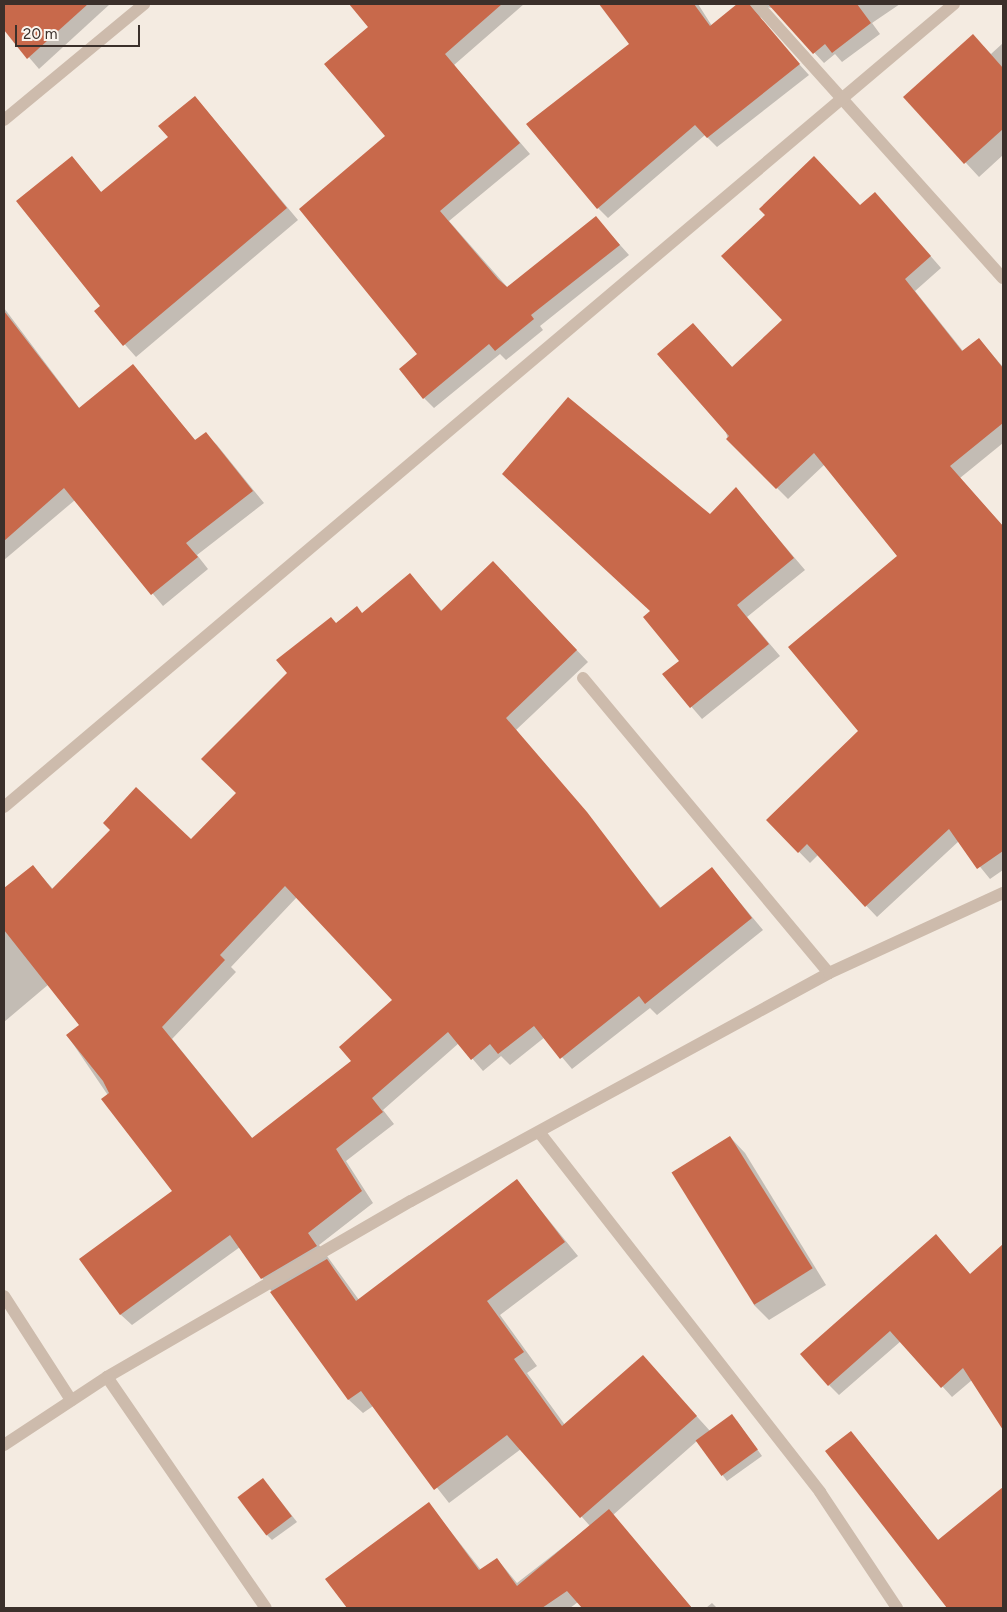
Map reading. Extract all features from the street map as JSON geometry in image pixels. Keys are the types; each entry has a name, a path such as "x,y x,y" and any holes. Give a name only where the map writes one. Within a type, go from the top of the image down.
{"street":[{"path":"4,120 144,4"},
{"path":"757,4 838,99 1003,278"},
{"path":"4,807 838,99 954,4"},
{"path":"583,678 829,973"},
{"path":"4,1444 107,1377 411,1200 829,973 1003,893"},
{"path":"539,1132 820,1492 897,1608"},
{"path":"4,1296 70,1400"},
{"path":"107,1377 266,1608"}],"building":[{"path":"4,4 88,4 27,59 4,30"},
{"path":"349,4 502,4 445,54 520,143 440,211 498,279 507,287 596,216 620,245 531,315 534,319 495,351 489,344 423,399 399,369 417,354 299,209 385,136 324,64 368,27"},
{"path":"599,4 694,4 710,26 737,4 749,4 800,64 707,138 695,125 597,209 526,124 629,44"},
{"path":"768,4 857,4 871,23 832,53 825,44 813,54"},
{"path":"973,34 1003,68 1003,129 964,164 903,97"},
{"path":"195,96 287,208 123,346 94,311 100,306 16,201 72,156 101,192 168,137 158,126"},
{"path":"814,156 860,205 875,192 931,256 905,279 962,351 979,338 1003,368 1003,423 950,466 1003,526 1003,851 977,869 949,829 865,907 807,844 798,853 766,820 858,731 788,647 897,556 814,453 776,489 726,439 729,436 657,354 693,323 732,367 782,320 721,256 765,215 759,209"},
{"path":"4,311 79,408 133,364 195,440 206,432 253,491 186,543 198,557 151,595 64,488 4,541"},
{"path":"568,397 710,514 736,487 794,558 737,605 769,644 690,708 662,674 679,661 643,617 650,611 502,474"},
{"path":"493,561 577,650 506,718 587,812 660,908 712,867 752,918 645,1004 639,996 560,1059 534,1026 498,1054 490,1044 471,1060 448,1032 372,1098 383,1112 336,1149 362,1191 308,1233 317,1246 261,1279 230,1235 120,1315 79,1259 172,1191 101,1099 109,1093 103,1081 66,1035 79,1025 4,930 4,888 33,865 52,889 110,830 103,823 136,787 191,839 236,793 201,759 287,673 276,660 331,617 336,623 357,606 362,613 410,573 441,611","holes":["285,886 392,1000 339,1047 351,1061 252,1138 162,1027 225,960 220,955"]},
{"path":"730,1136 813,1268 754,1305 671,1173"},
{"path":"517,1179 565,1242 487,1301 524,1352 514,1359 562,1426 643,1355 697,1416 580,1518 507,1435 434,1490 361,1391 348,1400 270,1292 327,1259 356,1301"},
{"path":"936,1234 970,1274 1003,1244 1003,1430 963,1368 941,1388 890,1331 828,1386 800,1354"},
{"path":"732,1414 758,1450 721,1476 696,1440"},
{"path":"851,1431 938,1540 1003,1487 1003,1608 947,1608 825,1451"},
{"path":"263,1478 292,1516 266,1536 237,1497"},
{"path":"429,1502 479,1570 497,1558 517,1586 609,1509 692,1608 582,1608 567,1591 542,1608 347,1608 325,1579"}]}
